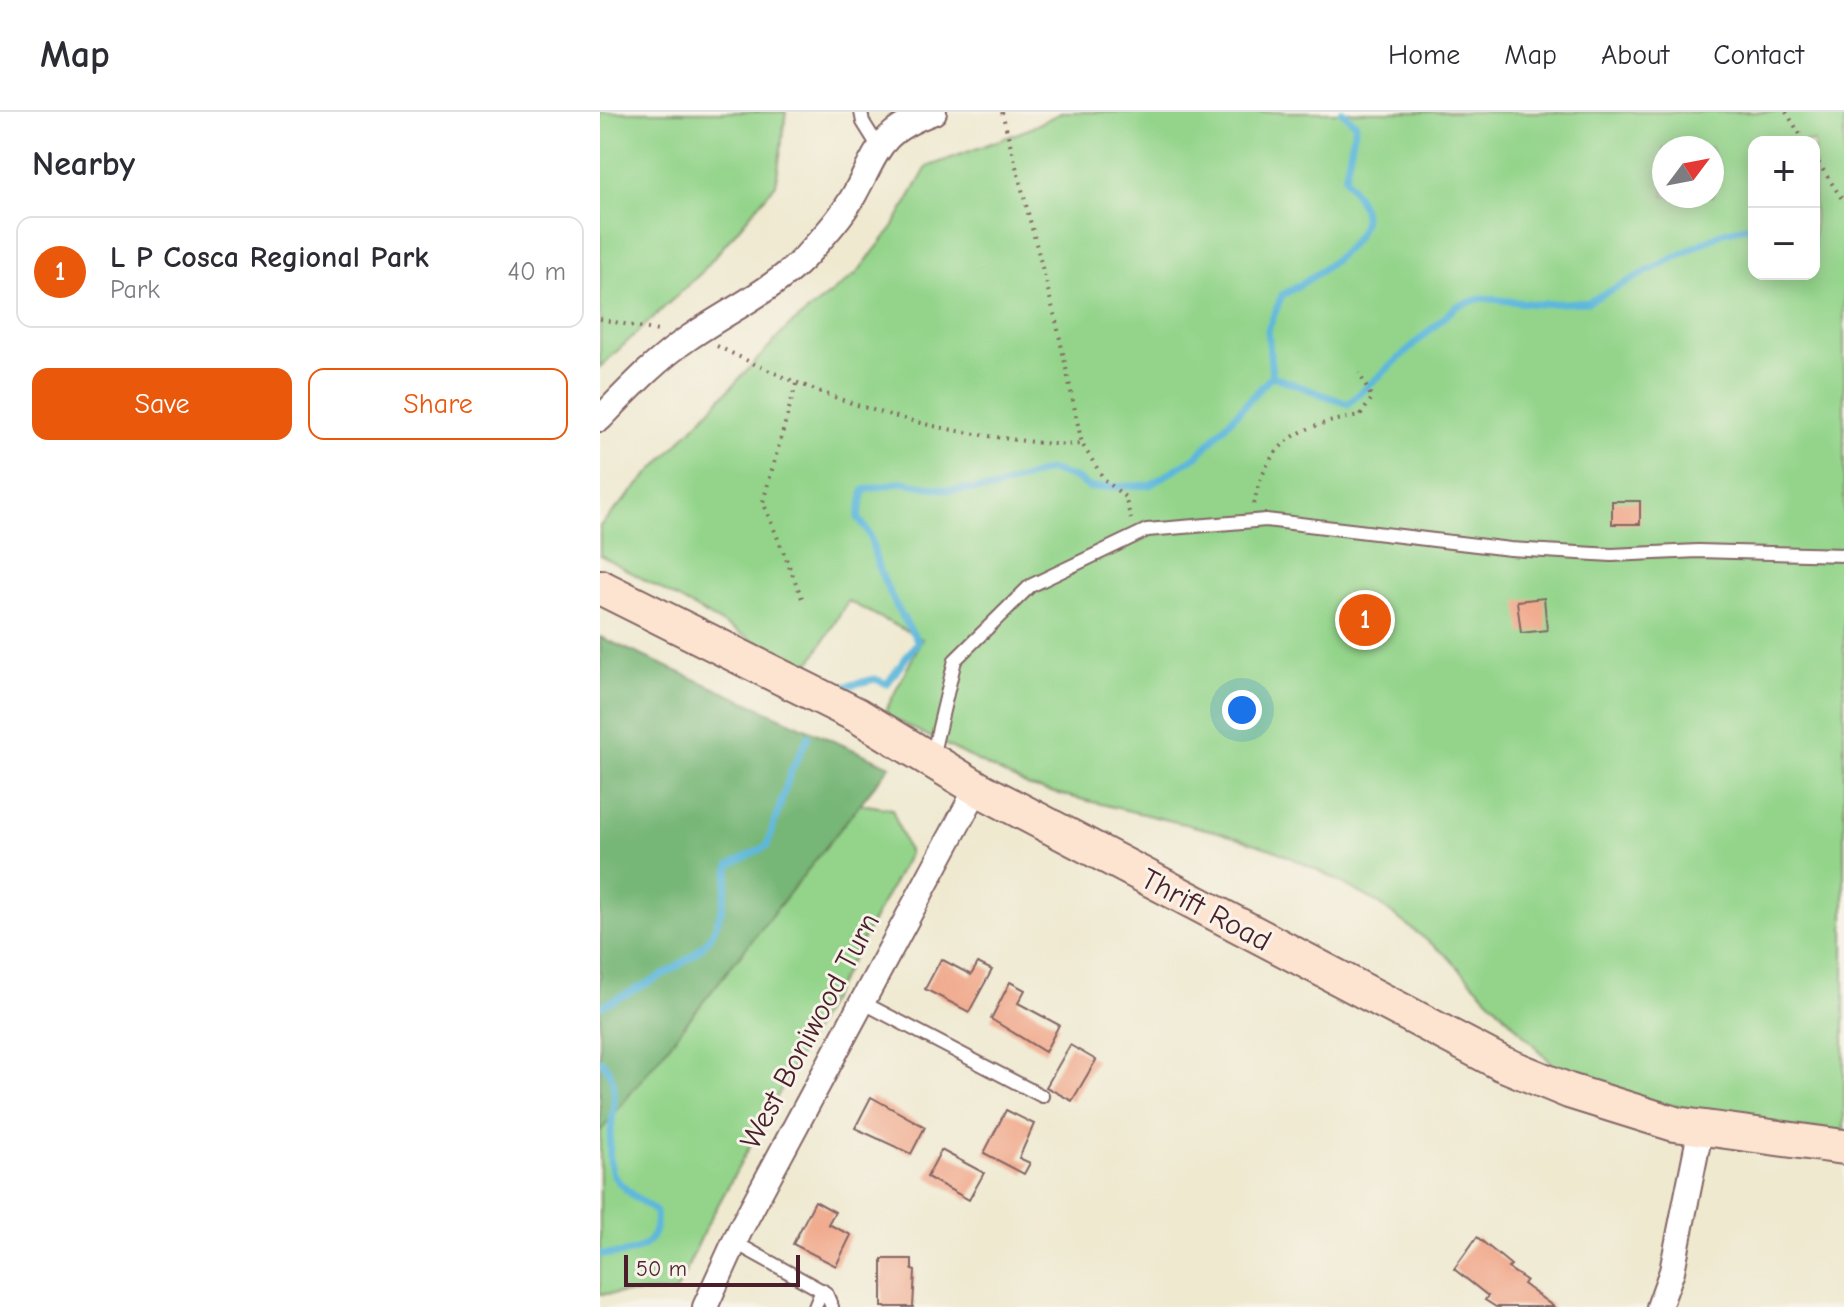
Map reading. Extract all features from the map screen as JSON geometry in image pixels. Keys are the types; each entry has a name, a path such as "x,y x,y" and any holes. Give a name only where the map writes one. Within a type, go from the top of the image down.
{"street":[{"path":"600,419 643,375 688,338 747,301 802,260 853,197 878,146 908,121 934,112"},
{"name":"Thrift Road","path":"600,587 857,715 977,788 1501,1063 1617,1108 1701,1127 1844,1147"},
{"name":"West Boniwood Turn","path":"707,1306 734,1242 860,1001 977,788"},
{"path":"1659,1307 1672,1271 1701,1127"}],"lane":[{"path":"861,112 863,122 878,146"},
{"path":"931,760 955,660 1030,586 1147,530 1266,520 1510,549 1597,555 1698,551 1844,555"},
{"path":"860,1001 1042,1096"},
{"path":"734,1242 822,1290 832,1307"},
{"path":"815,1307 822,1290"}],"path":[{"path":"1002,112 1057,325 1082,444 1104,479 1125,497"},
{"path":"1786,112 1801,136"},
{"path":"1820,165 1844,202"},
{"path":"1250,522 1256,495 1274,450 1319,422 1360,416 1372,398 1359,373"},
{"path":"804,603 763,502 796,384 936,429 1057,446 1082,444"}],"green space":[{"path":"600,112 786,112 776,184 701,273 600,367"},
{"path":"1062,112 1844,112 1844,1136 1771,1128 1571,1083 1446,955 1377,902 1326,874 1274,850 1218,832 1030,787 884,714 922,639 848,601 806,670 600,555 600,526 788,327 856,274 893,227 927,167 1029,129"},
{"path":"600,637 890,766 600,1132"},
{"path":"600,707 840,801 892,809 909,854 706,1227 676,1292 600,1294"}],"building":[{"path":"1612,501 1640,501 1640,524 1612,524"},
{"path":"1544,598 1547,630 1521,633 1517,601"},
{"path":"941,959 971,975 978,963 992,970 969,1012 925,989"},
{"path":"1010,982 1025,990 1018,1003 1059,1025 1045,1052 991,1019"},
{"path":"1070,1045 1096,1060 1072,1101 1046,1087"},
{"path":"871,1097 925,1127 911,1154 855,1128"},
{"path":"1006,1110 1034,1124 1019,1158 1030,1163 1024,1174 984,1153"},
{"path":"941,1150 984,1173 969,1200 927,1177"},
{"path":"815,1201 835,1212 828,1224 851,1235 836,1266 793,1244"},
{"path":"1477,1237 1511,1265 1508,1268 1526,1280 1523,1284 1554,1307 1496,1307 1485,1300 1488,1296 1454,1269"},
{"path":"882,1259 912,1259 912,1270 915,1271 913,1307 882,1307"}],"waterway":[{"path":"1272,376 1268,330 1282,295 1305,282 1345,251 1362,227 1362,206 1345,177 1356,124 1342,112"},
{"path":"847,686 875,679 887,684 918,641 892,597 879,569 870,537 858,518 864,490 903,482 947,490 992,489 1049,470 1075,478 1090,488 1150,485 1197,456 1272,376 1348,404 1457,306 1482,298 1536,304 1588,302 1724,232 1748,226"},
{"path":"600,1007 675,968 710,937 721,911 730,865 767,846 791,771 808,737"},
{"path":"600,1060 609,1071 613,1083 610,1144 613,1174 627,1190 656,1212 653,1234 642,1247 623,1253 600,1254"}],"place":[{"name":"L P Cosca Regional Park","path":"1365,620"}]}
